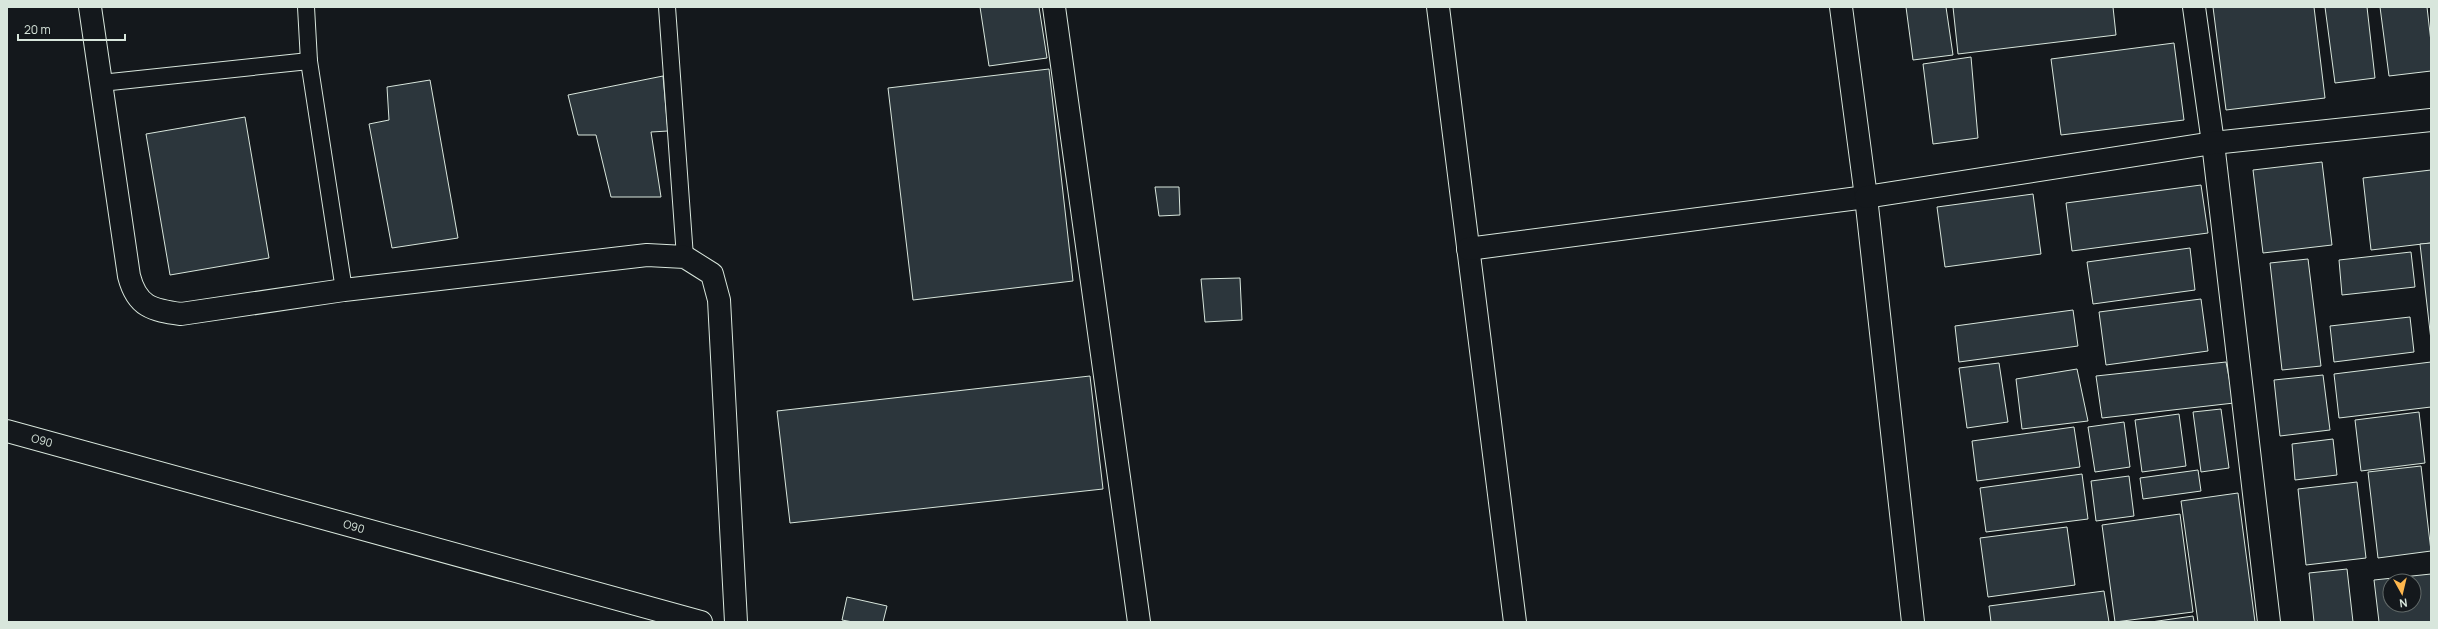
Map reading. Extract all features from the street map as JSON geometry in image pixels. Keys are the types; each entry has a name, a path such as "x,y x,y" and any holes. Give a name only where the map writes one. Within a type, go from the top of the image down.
{"street":[{"path":"90,7 129,276 133,292 154,310 181,314 344,290 647,255 685,257 712,274 719,300 736,622"},
{"path":"1054,7 1139,622"},
{"path":"1438,7 1515,622"},
{"path":"1841,7 1866,197 1913,622"},
{"path":"2194,7 2214,143 2269,622"},
{"path":"1468,249 1866,197 2214,143 2431,120"},
{"name":"O90","path":"7,431 701,622"}],"lane":[{"path":"306,7 309,61 344,290"},
{"path":"667,7 685,257"},
{"path":"101,83 309,61"}],"building":[{"path":"980,7 1039,7 1047,58 989,66"},
{"path":"1906,7 1946,7 1953,55 1913,60"},
{"path":"1953,7 2113,7 2116,35 1958,54"},
{"path":"2213,7 2314,7 2325,98 2226,110"},
{"path":"2325,7 2367,7 2375,78 2335,83"},
{"path":"2380,7 2427,7 2431,42 2431,71 2389,76"},
{"path":"2174,43 2184,120 2061,135 2051,59"},
{"path":"1971,57 1978,138 1933,144 1923,64"},
{"path":"1049,69 1073,281 913,300 888,88"},
{"path":"663,76 668,131 651,132 661,197 611,197 596,135 578,135 568,95"},
{"path":"430,80 458,238 392,248 369,124 389,120 387,87"},
{"path":"245,117 269,258 170,275 146,134"},
{"path":"2322,162 2332,245 2263,253 2253,170"},
{"path":"2431,170 2431,243 2371,250 2363,178"},
{"path":"2201,185 2208,233 2072,251 2066,203"},
{"path":"1155,187 1179,187 1180,215 1159,216"},
{"path":"2033,194 2041,254 1945,267 1937,207"},
{"path":"2431,243 2431,340 2420,244"},
{"path":"2190,248 2195,290 2093,304 2087,262"},
{"path":"2411,252 2415,287 2342,295 2339,260"},
{"path":"2308,259 2321,366 2282,370 2270,263"},
{"path":"1240,278 1242,320 1205,322 1201,279"},
{"path":"2201,299 2208,351 2106,365 2099,312"},
{"path":"2073,310 2078,346 1959,362 1955,326"},
{"path":"2410,317 2414,352 2334,362 2330,326"},
{"path":"2226,362 2234,403 2102,418 2096,376"},
{"path":"2431,362 2431,407 2339,418 2334,374"},
{"path":"1999,363 2008,422 1967,428 1959,368"},
{"path":"2077,369 2088,421 2022,429 2016,379"},
{"path":"2323,375 2330,430 2280,436 2274,380"},
{"path":"1090,376 1103,489 790,523 777,411"},
{"path":"2221,409 2229,468 2201,472 2193,412"},
{"path":"2419,412 2425,463 2361,471 2355,420"},
{"path":"2179,414 2186,466 2142,472 2135,420"},
{"path":"2124,422 2130,467 2095,472 2088,427"},
{"path":"2074,427 2080,467 1977,481 1972,441"},
{"path":"2333,439 2337,475 2295,480 2292,444"},
{"path":"2421,466 2431,551 2378,558 2368,472"},
{"path":"2198,470 2201,491 2143,499 2140,478"},
{"path":"2082,474 2088,519 1986,532 1980,488"},
{"path":"2129,476 2134,516 2096,521 2091,481"},
{"path":"2357,482 2366,558 2306,565 2298,489"},
{"path":"2238,493 2255,622 2198,622 2181,501"},
{"path":"2180,514 2193,612 2115,622 2102,525"},
{"path":"2067,527 2075,585 1988,597 1980,538"},
{"path":"2347,569 2353,622 2314,622 2309,573"},
{"path":"2431,574 2431,622 2379,622 2374,580 2382,579 2382,613 2422,613 2422,575"},
{"path":"2104,591 2109,622 1991,622 1989,606"},
{"path":"847,597 887,606 883,622 853,622 842,620"},
{"path":"2193,616 2194,622 2151,622"}]}
